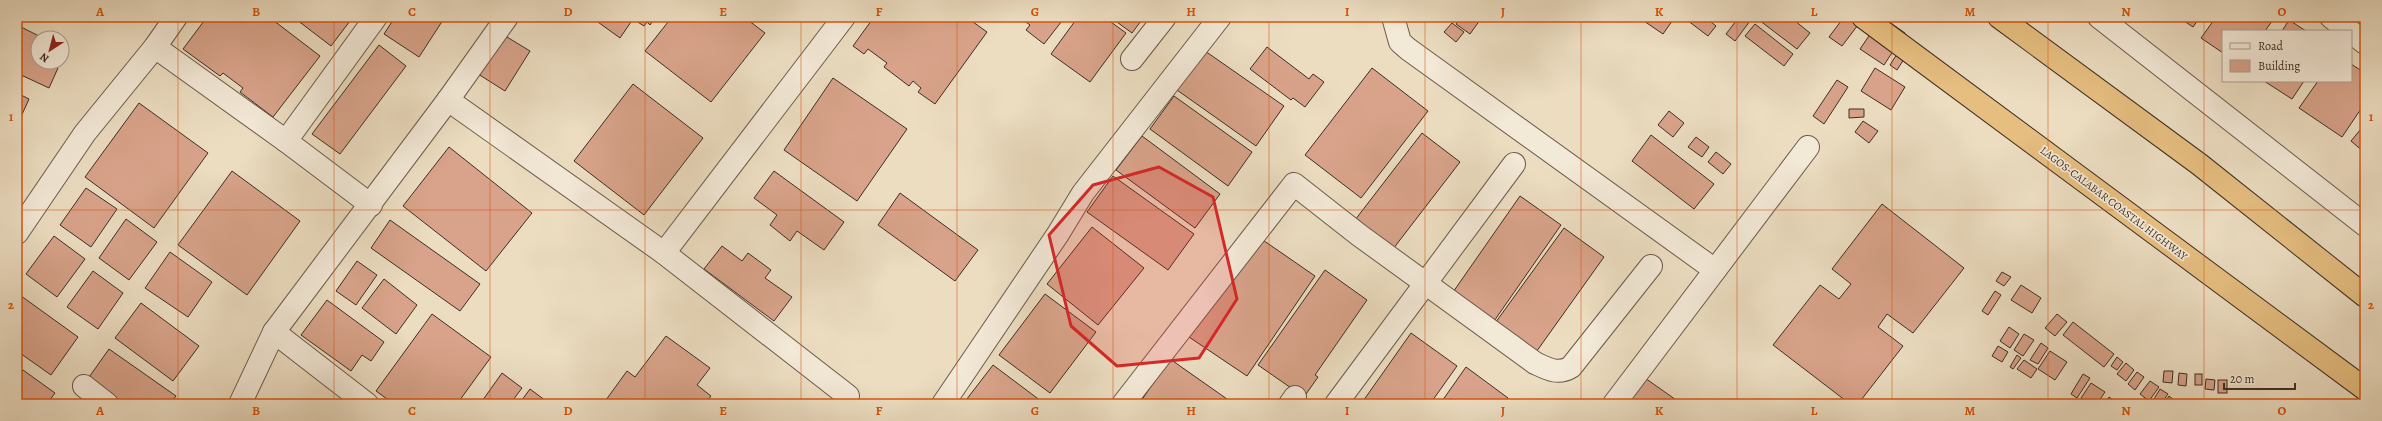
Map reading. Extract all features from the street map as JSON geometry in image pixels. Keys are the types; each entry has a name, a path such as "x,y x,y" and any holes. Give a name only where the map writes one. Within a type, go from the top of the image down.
{"highway":[{"name":"LAGOS-CALABAR COASTAL HIGHWAY","path":"1864,17 2365,389"},
{"path":"1999,17 2199,164 2365,296"}],"street":[{"path":"17,233 85,133 155,47 176,17"},
{"path":"286,141 376,17"},
{"path":"240,404 274,332 448,100 507,17"},
{"path":"664,253 844,17"},
{"path":"1132,59 1164,17"},
{"path":"943,404 1058,234 1083,193 1220,17"},
{"path":"1393,17 1400,42 1408,49 1715,270"},
{"path":"2099,17 2365,225"},
{"path":"2331,17 2347,30"},
{"path":"2352,33 2365,43"},
{"path":"155,47 371,204"},
{"path":"448,100 664,253 848,396"},
{"path":"1614,404 1808,147"},
{"path":"1336,404 1427,284 1514,164"},
{"path":"1123,404 1294,184 1535,363 1552,371 1564,371 1571,367 1651,266"},
{"path":"274,332 367,404"},
{"path":"84,386 107,404"}],"highlighted area":[{"path":"1159,167 1213,197 1237,299 1199,358 1117,366 1071,326 1049,235 1093,185"}],"building":[{"path":"207,17 269,17 320,56 273,117 240,92 243,88 223,73 220,76 183,49"},
{"path":"293,17 353,17 331,46"},
{"path":"395,17 445,17 419,57 384,34"},
{"path":"591,17 655,17 650,25 647,22 644,26 633,19 620,38"},
{"path":"672,17 744,17 765,33 711,102 645,51"},
{"path":"874,17 966,17 987,32 935,104 918,92 921,88 913,81 909,86 884,67 887,63 868,49 864,54 853,46"},
{"path":"1019,17 1065,17 1044,44 1026,30 1030,25"},
{"path":"1078,17 1104,17 1126,33 1090,82 1051,54"},
{"path":"1110,17 1144,17 1132,33"},
{"path":"1461,17 1476,17 1480,20 1470,34 1456,24"},
{"path":"1642,17 1675,17 1663,34 1641,19"},
{"path":"1683,17 1705,17 1716,26 1708,36"},
{"path":"1739,17 1753,17 1735,41 1726,34"},
{"path":"1762,17 1790,17 1810,33 1797,49 1759,20"},
{"path":"1844,17 1864,17 1842,46 1829,37"},
{"path":"1882,17 1905,33 1884,65 1860,49"},
{"path":"2178,17 2200,17 2193,27"},
{"path":"2216,17 2275,17 2266,30 2222,30 2222,52 2201,38"},
{"path":"2289,20 2304,30 2283,30"},
{"path":"1452,23 1464,32 1456,42 1444,32"},
{"path":"1755,24 1793,54 1784,66 1745,36"},
{"path":"17,25 30,32 30,70 57,70 49,88 21,75 17,83"},
{"path":"502,34 530,51 505,91 478,74"},
{"path":"379,45 406,66 340,154 312,134"},
{"path":"1267,47 1309,79 1313,74 1324,82 1305,107 1293,98 1291,100 1250,69"},
{"path":"1205,51 1284,106 1256,146 1177,90"},
{"path":"1897,54 1904,59 1897,70 1890,65"},
{"path":"2352,65 2365,73 2365,103 2342,137 2299,108 2317,82 2352,82"},
{"path":"1372,68 1428,111 1361,198 1305,155"},
{"path":"1875,68 1905,87 1891,110 1861,91"},
{"path":"833,78 907,129 857,201 784,150"},
{"path":"1837,80 1848,87 1824,124 1813,116"},
{"path":"2266,82 2303,82 2292,99"},
{"path":"633,84 703,138 644,215 574,161"},
{"path":"17,93 29,99 20,119 17,119"},
{"path":"1174,96 1252,152 1228,186 1150,129"},
{"path":"139,103 208,153 154,228 85,177"},
{"path":"1849,109 1864,109 1864,117 1849,118"},
{"path":"1669,111 1684,123 1673,137 1658,125"},
{"path":"1863,121 1878,131 1869,143 1855,132"},
{"path":"2365,124 2365,153 2351,141"},
{"path":"1422,133 1460,162 1393,249 1355,220"},
{"path":"1651,135 1714,184 1694,209 1632,161"},
{"path":"1142,136 1220,194 1195,228 1116,170"},
{"path":"1696,137 1709,147 1702,157 1688,147"},
{"path":"449,147 532,213 486,271 403,206"},
{"path":"1716,152 1731,164 1723,174 1708,162"},
{"path":"232,171 300,221 247,295 178,245"},
{"path":"774,171 844,222 824,250 797,231 790,241 770,225 777,215 754,198"},
{"path":"1113,176 1194,234 1168,270 1087,212"},
{"path":"86,188 117,209 91,247 60,225"},
{"path":"900,193 978,250 955,281 878,225"},
{"path":"1520,196 1561,225 1492,324 1451,295"},
{"path":"1882,204 1964,268 1913,333 1887,314 1878,327 1903,346 1858,404 1850,404 1773,345 1820,285 1839,299 1851,284 1832,269"},
{"path":"126,219 157,242 129,280 99,258"},
{"path":"390,220 480,284 460,311 371,248"},
{"path":"1092,227 1144,268 1098,325 1047,284"},
{"path":"1564,228 1604,257 1534,355 1493,326"},
{"path":"54,236 85,259 57,297 26,274"},
{"path":"1257,236 1315,276 1247,376 1189,337"},
{"path":"722,246 742,261 748,253 771,270 765,278 792,297 774,321 704,269"},
{"path":"170,252 212,282 188,317 145,288"},
{"path":"357,261 377,275 356,305 336,291"},
{"path":"1325,270 1367,300 1315,375 1318,377 1304,397 1258,365"},
{"path":"93,271 123,293 98,329 67,307"},
{"path":"2002,272 2011,277 2004,286 1996,281"},
{"path":"384,279 417,305 396,334 362,308"},
{"path":"2021,285 2041,298 2032,313 2011,300"},
{"path":"1995,291 2001,295 1988,315 1982,311"},
{"path":"17,293 78,337 51,375 17,351"},
{"path":"1045,294 1096,332 1050,393 999,355"},
{"path":"327,300 384,342 371,361 362,355 351,371 301,335"},
{"path":"141,303 199,346 173,381 115,338"},
{"path":"432,314 491,357 457,404 394,404 376,391"},
{"path":"2057,314 2067,322 2055,336 2045,328"},
{"path":"2073,322 2114,354 2104,367 2063,335"},
{"path":"2009,327 2019,334 2010,348 2000,341"},
{"path":"1411,333 1457,366 1430,404 1361,404"},
{"path":"2024,334 2034,340 2023,356 2014,350"},
{"path":"666,336 710,368 697,385 711,396 705,404 603,404 627,371 635,377"},
{"path":"2041,343 2048,348 2038,364 2030,360"},
{"path":"1998,346 2008,352 2002,362 1992,356"},
{"path":"109,349 176,396 170,404 120,404 87,380"},
{"path":"2050,351 2067,362 2055,380 2038,369"},
{"path":"2017,355 2021,358 2013,369 2010,367"},
{"path":"2117,357 2123,362 2117,370 2111,366"},
{"path":"1170,359 1227,399 1223,404 1139,404"},
{"path":"2024,360 2037,369 2031,378 2017,369"},
{"path":"2126,363 2134,370 2126,381 2117,374"},
{"path":"993,365 1045,404 963,404"},
{"path":"1466,367 1508,398 1504,404 1440,404"},
{"path":"23,370 55,393 47,404 17,404 17,378"},
{"path":"2164,371 2173,371 2172,383 2163,382"},
{"path":"2137,372 2144,377 2135,390 2128,384"},
{"path":"502,373 522,388 510,404 480,404"},
{"path":"2179,373 2187,374 2186,386 2178,385"},
{"path":"2083,374 2090,378 2077,398 2071,394"},
{"path":"2195,374 2202,374 2202,385 2195,385"},
{"path":"1645,378 1679,402 1677,404 1626,404"},
{"path":"2206,379 2215,380 2214,390 2205,389"},
{"path":"2218,380 2227,380 2227,393 2218,393"},
{"path":"2150,381 2159,387 2149,401 2140,394"},
{"path":"2091,383 2105,392 2097,404 2091,404 2081,398"},
{"path":"530,389 550,404 519,404"},
{"path":"2160,389 2168,394 2161,404 2151,404"},
{"path":"2169,396 2179,404 2164,404"},
{"path":"2109,397 2116,402 2115,404 2105,404"}]}
